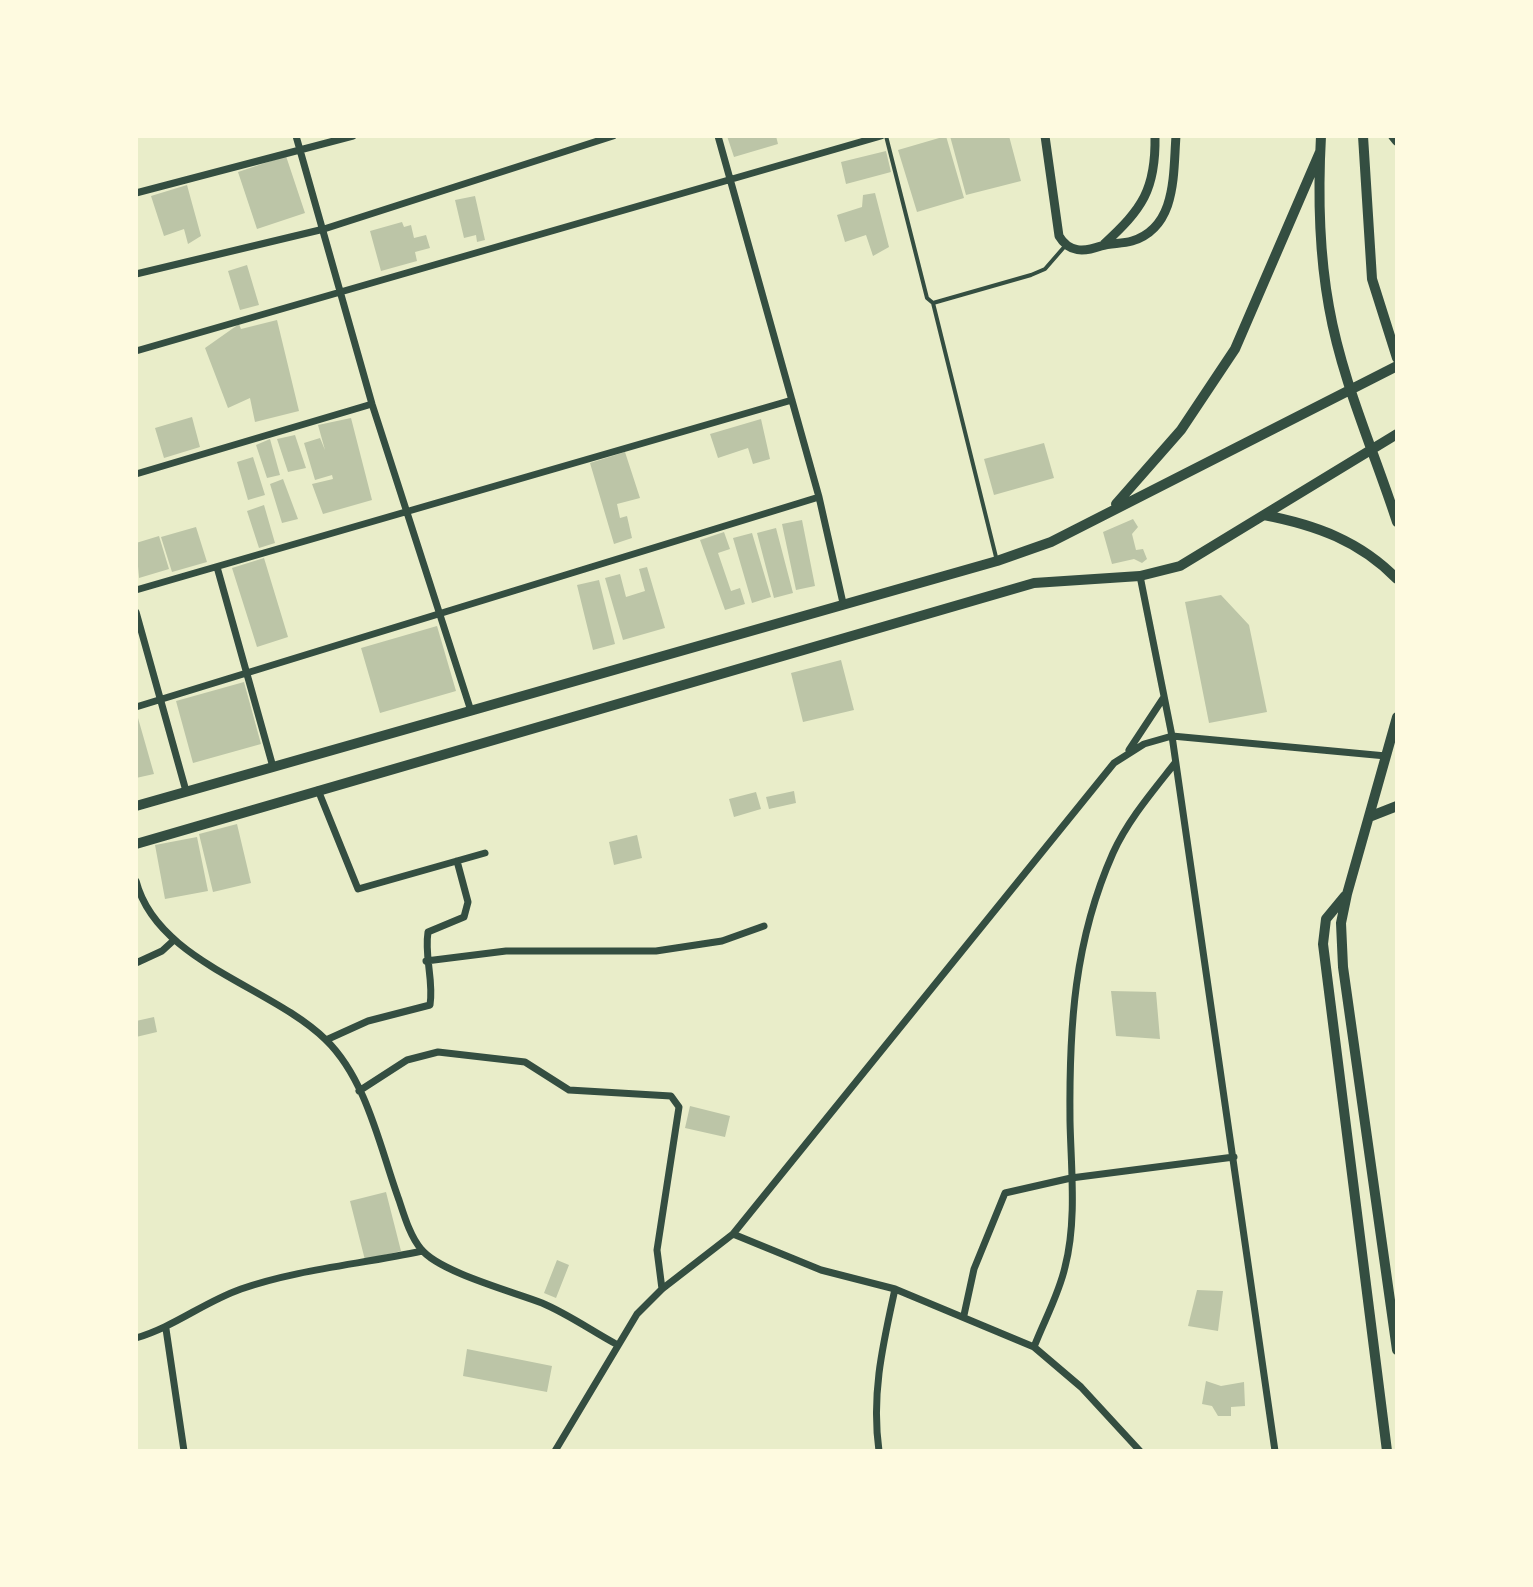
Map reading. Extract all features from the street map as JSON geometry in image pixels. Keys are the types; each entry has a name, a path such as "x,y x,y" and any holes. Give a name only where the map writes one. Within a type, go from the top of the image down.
{"main road":[{"path":"1321,136 1324,277 1350,387 1397,522"},
{"path":"1363,136 1372,279 1397,358"},
{"path":"1393,136 1397,141"},
{"path":"1112,508 1181,430 1235,349 1320,152"},
{"path":"136,806 997,561 1051,542 1112,508 1397,366"},
{"path":"136,844 1034,583 1140,576 1180,566 1397,434"},
{"path":"1264,515 1306,523 1347,540 1382,564 1397,579"},
{"path":"1397,717 1341,923 1343,967 1397,1350"},
{"path":"1369,817 1397,806"},
{"path":"1347,894 1326,919 1323,944 1387,1451"}],"street":[{"path":"296,136 372,404 471,711"},
{"path":"136,193 353,136"},
{"path":"136,274 324,229 613,136"},
{"path":"718,136 819,497 843,603"},
{"path":"136,351 883,136"},
{"path":"1045,136 1055,219 1065,246 1081,251 1104,244 1132,241 1159,224 1170,198 1176,136"},
{"path":"1104,244 1142,205 1154,170 1155,136"},
{"path":"136,590 792,400"},
{"path":"136,474 372,404"},
{"path":"136,707 819,497"},
{"path":"217,567 273,767"},
{"path":"1140,576 1172,736 1275,1451"},
{"path":"136,612 186,791"},
{"path":"555,1451 616,1344 637,1314 662,1289 733,1234 1092,786 1128,752 1164,696"},
{"path":"1128,752 1172,736 1386,756"},
{"path":"1034,1347 1065,1267 1071,1178 1069,1034 1073,992 1085,939 1113,852 1142,804 1175,763"},
{"path":"318,790 358,889 485,853"},
{"path":"326,1040 368,1021 430,1005 432,993 426,961 428,932 464,917 468,902 457,861"},
{"path":"136,881 152,918 174,940 326,1040 344,1062 359,1091 405,1218 422,1251 467,1275 545,1305 616,1344"},
{"path":"426,961 506,951 656,951 722,941 764,926"},
{"path":"136,963 162,951 174,940"},
{"path":"359,1091 407,1060 423,1053 438,1052 525,1062 569,1090 671,1096 679,1107 657,1250 662,1289"},
{"path":"964,1315 974,1269 1005,1193 1071,1178 1234,1157"},
{"path":"733,1234 821,1270 895,1289 964,1315 1034,1347 1081,1387 1140,1451"},
{"path":"136,1338 166,1329 211,1301 244,1288 422,1251"},
{"path":"879,1451 875,1421 877,1372 895,1289"},
{"path":"166,1329 184,1451"}],"lane":[{"path":"883,136 927,298 933,303 997,561"},
{"path":"933,303 1045,269 1065,246"}],"building":[{"path":"727,136 776,136 778,144 734,157"},
{"path":"946,136 964,198 917,212 898,150"},
{"path":"950,136 1009,136 1021,181 966,195"},
{"path":"886,151 891,172 846,184 841,162"},
{"path":"286,156 305,213 257,229 238,172"},
{"path":"187,185 201,236 188,244 184,229 164,236 151,196"},
{"path":"875,193 889,247 873,256 866,235 845,242 837,215 862,207 863,195"},
{"path":"475,196 485,240 477,242 476,235 464,238 455,200"},
{"path":"402,222 404,227 411,225 414,238 426,235 430,248 415,252 417,261 381,271 370,231"},
{"path":"247,265 259,305 240,310 228,271"},
{"path":"277,320 299,411 255,422 250,398 228,408 205,348 239,324 241,329"},
{"path":"192,417 200,447 164,458 155,428"},
{"path":"351,418 372,500 323,514 312,484 333,479 332,475 315,480 304,443 320,438 325,450 318,425"},
{"path":"761,419 770,459 753,464 748,448 718,458 710,434"},
{"path":"295,435 306,468 288,472 277,439"},
{"path":"270,439 280,475 267,478 256,445"},
{"path":"1044,443 1054,478 994,495 984,459"},
{"path":"625,452 640,498 617,504 620,518 627,516 632,538 614,544 590,463"},
{"path":"253,457 265,495 248,500 237,462"},
{"path":"283,479 298,519 282,523 270,484"},
{"path":"264,505 275,543 259,548 247,511"},
{"path":"1133,519 1138,527 1132,534 1136,550 1143,549 1147,559 1142,563 1134,559 1112,564 1103,532"},
{"path":"802,520 815,586 796,590 782,524"},
{"path":"196,527 207,562 172,572 161,537"},
{"path":"776,528 793,593 774,598 757,533"},
{"path":"724,532 730,549 718,553 731,591 740,588 745,604 725,610 700,540"},
{"path":"752,533 771,597 752,603 733,538"},
{"path":"159,536 169,569 139,578 136,543"},
{"path":"264,558 288,637 257,647 232,568"},
{"path":"647,567 665,628 623,640 605,578 620,574 626,597 645,591 639,569"},
{"path":"599,580 615,644 593,650 577,585"},
{"path":"1221,595 1249,625 1267,712 1209,723 1185,602"},
{"path":"437,626 456,691 380,713 361,648"},
{"path":"841,660 854,710 803,722 791,673"},
{"path":"244,682 261,744 193,763 176,701"},
{"path":"136,711 154,774 136,778"},
{"path":"794,791 796,803 769,809 766,797"},
{"path":"756,792 761,809 734,817 729,799"},
{"path":"237,824 251,883 213,892 199,834"},
{"path":"637,835 642,858 614,865 609,842"},
{"path":"197,837 208,891 165,899 155,845"},
{"path":"1111,991 1156,992 1160,1039 1116,1036"},
{"path":"154,1017 157,1032 136,1037 136,1021"},
{"path":"690,1106 730,1116 725,1137 685,1128"},
{"path":"386,1192 401,1251 365,1260 350,1201"},
{"path":"557,1260 569,1265 556,1298 544,1293"},
{"path":"1197,1290 1223,1291 1218,1331 1188,1326"},
{"path":"467,1349 552,1366 547,1392 463,1376"},
{"path":"1206,1381 1221,1386 1244,1382 1245,1406 1231,1407 1231,1416 1218,1416 1212,1406 1202,1404"}]}
